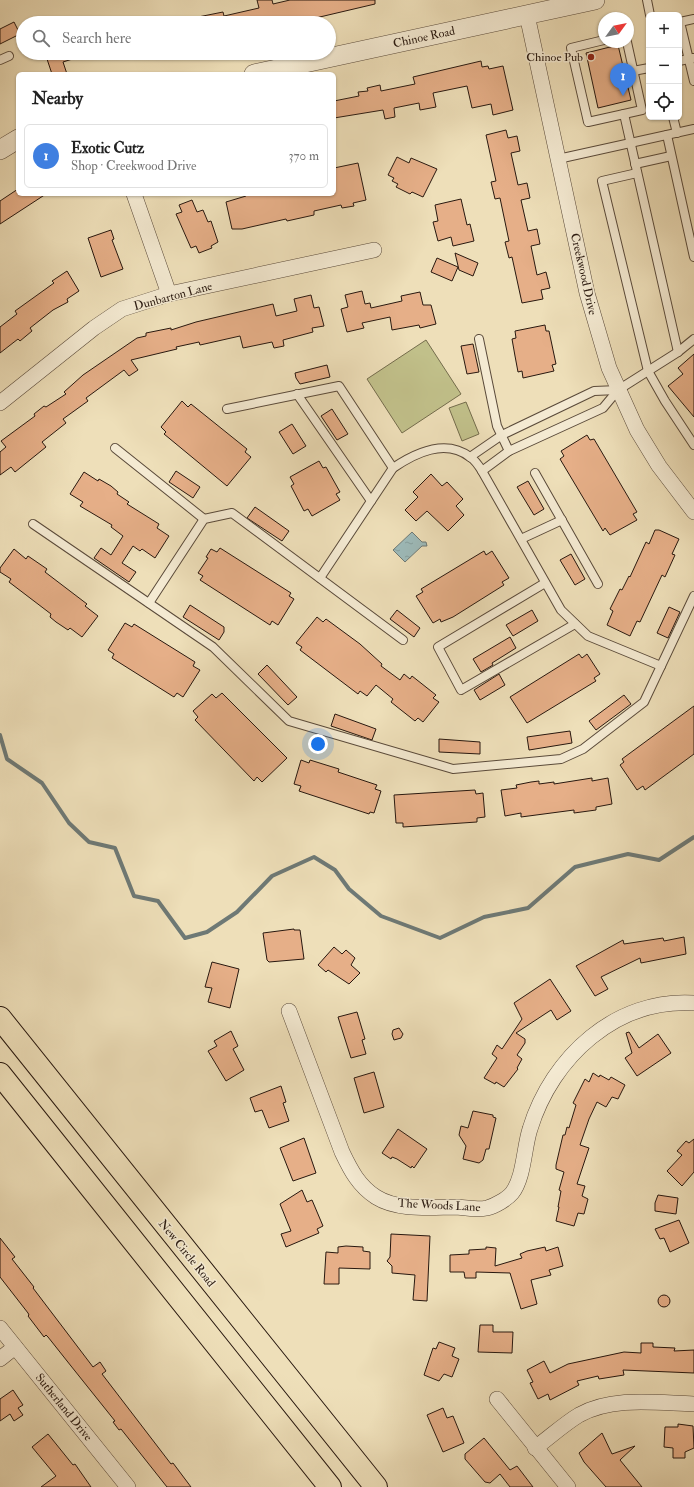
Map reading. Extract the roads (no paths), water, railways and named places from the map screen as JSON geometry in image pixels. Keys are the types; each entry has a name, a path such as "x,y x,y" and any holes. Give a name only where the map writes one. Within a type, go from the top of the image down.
{"highway":[{"name":"New Circle Road","path":"0,1018 376,1487"},
{"path":"0,1074 330,1487"}],"street":[{"name":"Chinoe Road","path":"336,56 595,0"},
{"name":"Creekwood Drive","path":"527,15 587,293 601,342 618,390 637,430 659,466 694,512"},
{"name":"Chinoe Road","path":"263,72 319,60"},
{"path":"0,150 16,139"},
{"path":"135,196 169,294"},
{"name":"Dunbarton Lane","path":"0,403 94,328 122,309 169,294 374,250"},
{"name":"The Woods Lane","path":"289,1011 342,1152 352,1174 364,1189 378,1198 403,1205 485,1208 506,1199 513,1192 520,1173 530,1128 542,1098 558,1072 585,1042 605,1026 632,1012 661,1004 694,1003"},
{"name":"Sutherland Drive","path":"0,1328 128,1487"},
{"path":"0,1358 15,1347"},
{"path":"497,1399 568,1487"},
{"path":"535,1448 570,1422 588,1411 616,1404 632,1402 694,1404"}],"lane":[{"path":"647,0 649,12"},
{"path":"694,19 680,22 691,58 694,81"},
{"path":"598,41 571,48 588,122 642,110 628,48"},
{"path":"0,60 9,56"},
{"path":"633,71 646,69"},
{"path":"624,114 678,352"},
{"path":"674,120 677,133"},
{"path":"558,159 694,129"},
{"path":"666,135 694,257"},
{"path":"635,164 671,156"},
{"path":"637,173 602,181 648,371 665,401 694,445"},
{"path":"479,339 497,426 509,451"},
{"path":"482,471 509,451 603,408 618,390 678,352 694,339"},
{"path":"227,409 339,386 393,468"},
{"path":"470,457 502,435 594,391 618,390"},
{"path":"298,394 371,501"},
{"path":"115,448 204,519"},
{"path":"320,578 393,468 410,456 425,450 438,448 456,450 470,457 482,471 561,610 588,636 661,666"},
{"path":"535,473 598,584"},
{"path":"149,603 204,519 232,514 403,640"},
{"path":"521,539 562,520"},
{"path":"33,524 214,647 290,721 453,769 561,759 583,749 644,702 694,596"},
{"path":"545,583 438,647 461,690 575,624"}],"water":[{"path":"412,532 422,542 426,542 427,546 422,546 405,562 393,550"}],"waterway":[{"path":"0,735 7,759 42,783 69,823 89,842 115,848 134,896 158,901 185,938 207,932 237,912 272,876 314,857 335,870 349,889 381,916 440,938 484,917 528,908 575,867 628,854 659,860 694,837"}],"place":[{"name":"Chinoe Pub","path":"591,57"},
{"name":"Exotic Cutz","path":"623,96"}]}
